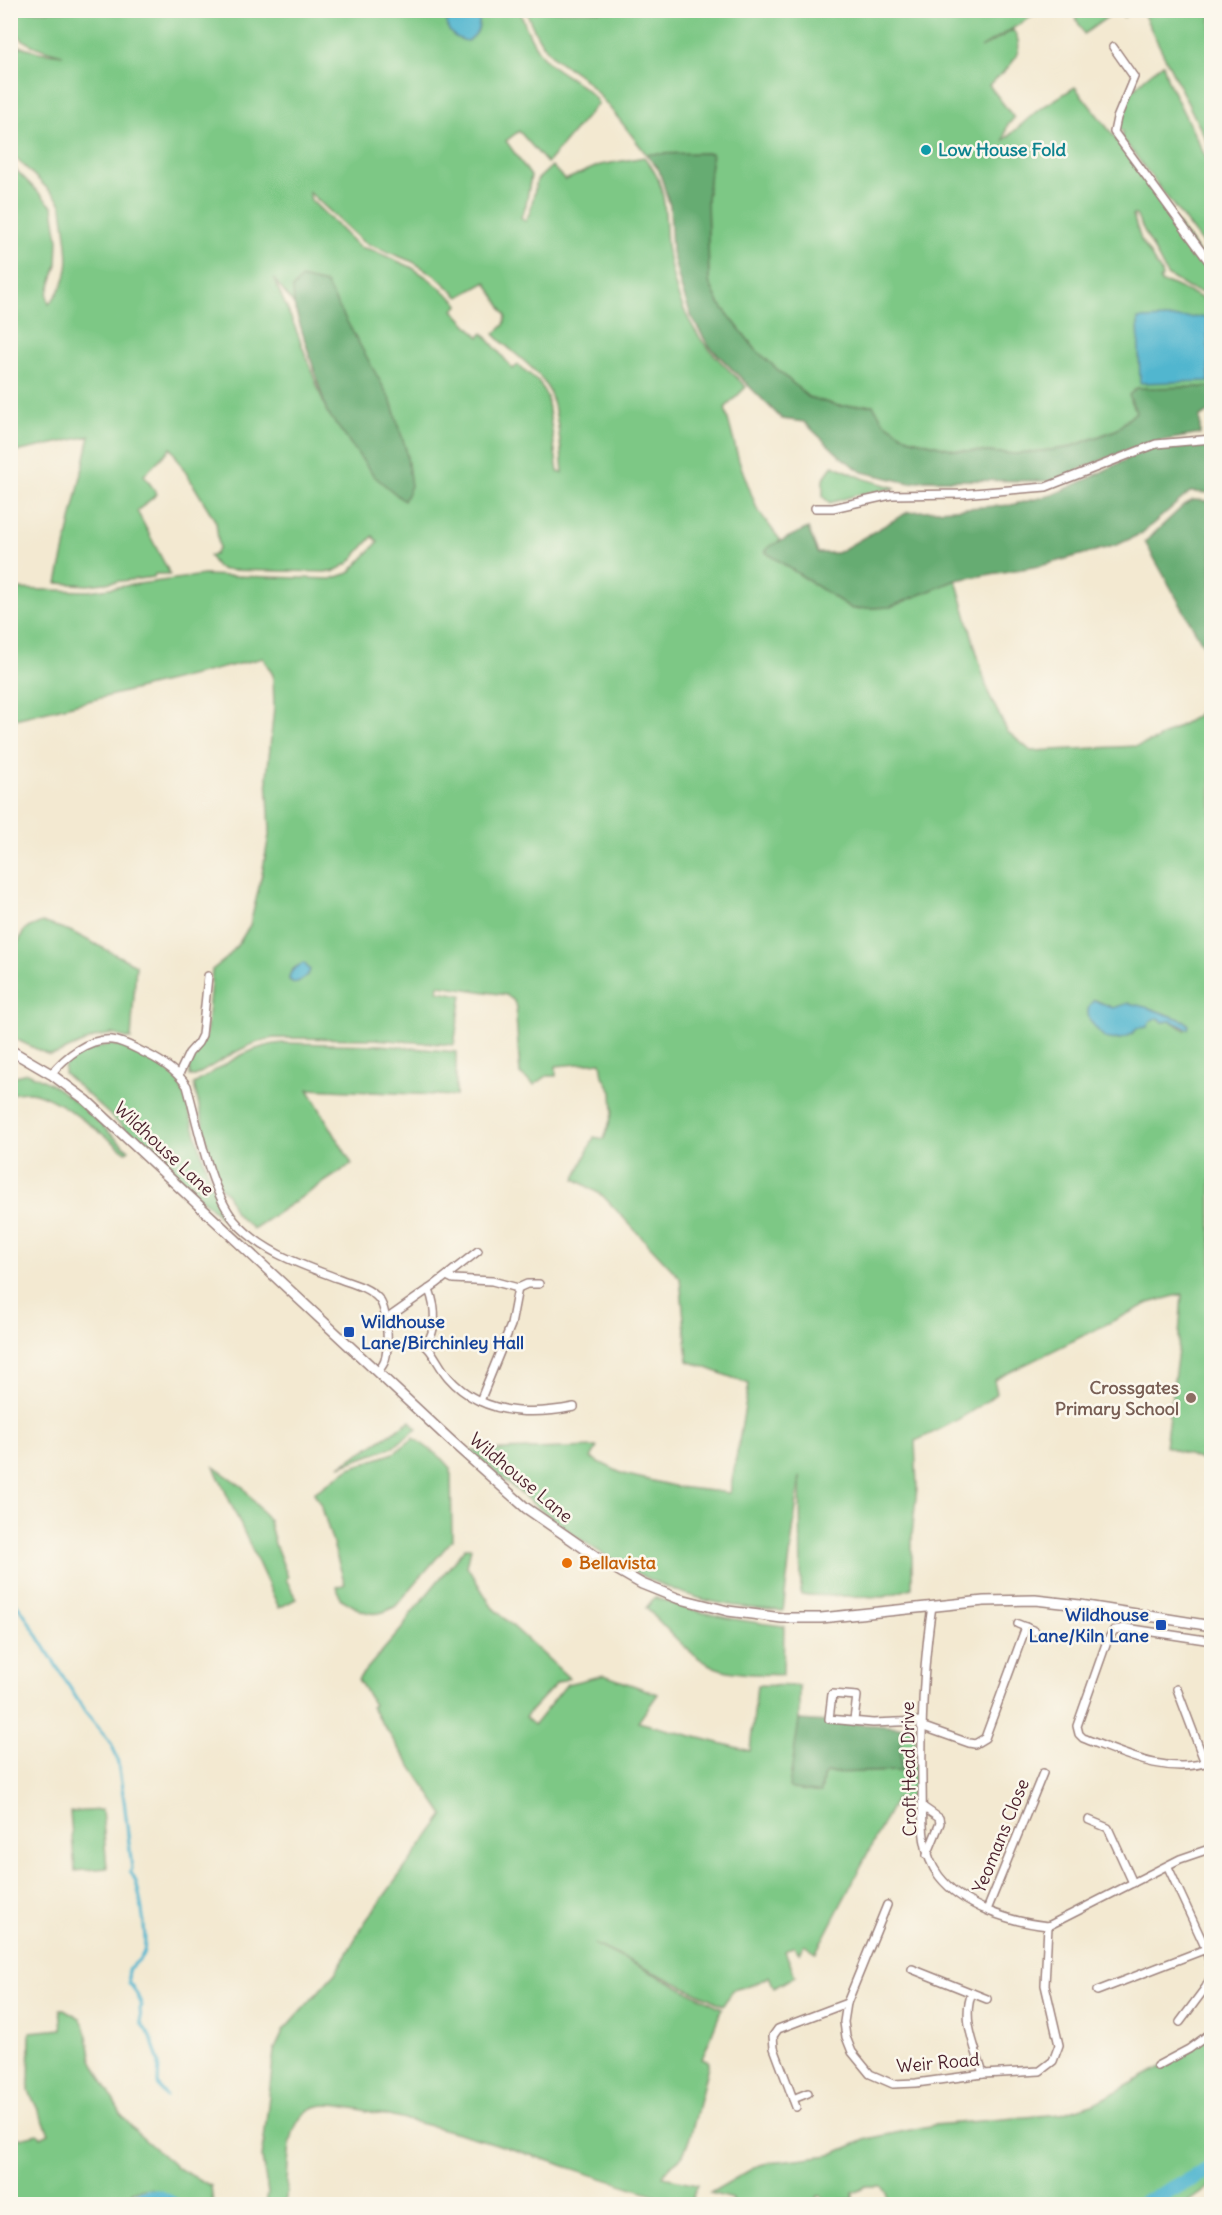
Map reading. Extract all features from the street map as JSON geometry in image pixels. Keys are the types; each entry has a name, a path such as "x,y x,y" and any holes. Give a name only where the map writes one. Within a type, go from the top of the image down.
{"main road":[{"name":"Wildhouse Lane","path":"13,1054 51,1074 86,1100 526,1509 594,1556 642,1584 677,1598 728,1611 782,1618 821,1618 984,1601 1035,1600 1212,1626"}],"street":[{"path":"1113,47 1134,78 1117,118 1114,132 1212,266"},
{"path":"815,508 833,508 891,495 961,494 1046,487 1156,444 1212,439"},
{"path":"179,1074 189,1053 202,1035 208,976"},
{"path":"51,1074 62,1060 73,1053 102,1041 113,1040 143,1052 179,1074 187,1086 214,1180 233,1218 268,1249 298,1264 367,1289 378,1298 383,1307 387,1334 385,1361 378,1372"},
{"path":"385,1320 478,1251"},
{"path":"447,1276 453,1279 492,1281 518,1288 527,1284 539,1284"},
{"path":"480,1401 511,1324 518,1288"},
{"path":"426,1345 436,1320 429,1289"},
{"path":"419,1340 426,1345 449,1378 459,1388 480,1401 522,1412 544,1412 574,1407"},
{"name":"Croft Head Drive","path":"932,1606 923,1674 921,1724 923,1831 927,1855 938,1875 953,1892 968,1902 987,1910 1048,1926"},
{"path":"1018,1624 1035,1630"},
{"path":"854,1720 856,1696 832,1694 829,1719 921,1724 975,1744 985,1738 1026,1627"},
{"path":"1177,1689 1208,1762 1188,1767 1172,1766 1136,1758 1083,1738 1079,1734 1077,1726 1107,1641 1114,1630 1126,1628 1212,1641"},
{"name":"Yeomans Close","path":"987,1910 1043,1773"},
{"path":"922,1807 939,1818 940,1823 927,1855"},
{"path":"1089,1820 1108,1828 1133,1883"},
{"path":"1048,1926 1180,1859 1212,1848"},
{"path":"1168,1867 1206,1949 1212,1973 1206,1987 1180,2022"},
{"name":"Weir Road","path":"887,1905 847,2003 844,2022 846,2037 852,2052 870,2074 893,2084 915,2084 983,2074 1040,2071 1053,2061 1058,2053 1059,2045 1045,1985 1048,1926"},
{"path":"1097,1991 1206,1949"},
{"path":"912,1969 987,1999"},
{"path":"972,1993 969,2000 968,2020 983,2074"},
{"path":"796,2108 774,2048 773,2036 778,2029 847,2003"},
{"path":"1158,2066 1189,2049 1212,2032"},
{"path":"793,2099 808,2093"}],"green space":[{"path":"11,11 520,11 532,39 545,59 582,86 598,103 547,163 519,131 506,141 531,176 526,205 521,217 525,221 530,212 537,180 552,166 565,180 600,165 644,157 652,167 661,188 670,264 684,311 706,346 746,387 725,408 739,461 757,509 781,541 770,546 766,552 852,609 890,607 956,580 988,692 1007,731 1031,751 1137,746 1156,740 1198,715 1211,693 1211,1464 1165,1446 1178,1350 1182,1294 1149,1303 994,1380 997,1393 987,1401 957,1420 915,1441 917,1488 912,1535 912,1588 884,1597 801,1595 800,1476 783,1611 737,1606 703,1599 630,1570 547,1515 470,1451 597,1447 591,1458 623,1474 678,1487 730,1493 749,1384 688,1361 680,1278 603,1196 575,1179 594,1137 604,1139 613,1112 612,1092 603,1076 601,1062 556,1066 556,1076 547,1076 534,1085 520,1074 517,1007 506,995 439,985 438,991 462,995 454,1045 373,1039 273,1038 242,1049 195,1076 190,1076 189,1059 206,1036 212,970 227,958 250,925 262,874 270,830 267,777 274,707 273,675 263,658 11,720 11,589 88,591 204,575 331,579 349,573 378,542 373,536 349,563 333,572 224,570 217,567 209,556 215,554 219,548 216,522 171,448 144,475 157,494 137,511 170,574 155,574 154,577 88,585 57,583 90,436 11,453 11,168 15,169 53,207 58,240 57,265 47,295 49,304 64,281 68,258 62,207 58,199 15,157 11,158 11,68 20,46 39,52 63,55 27,43 15,31","holes":["309,192 363,242 413,262 436,276 459,297 486,282 506,316 504,325 494,334 533,369 549,391 558,426 563,473 558,472 547,397 539,382 518,365 513,369 483,333 479,337 453,310 459,305 456,301 428,278 411,267 372,250 359,247 311,200","274,279 294,305 293,288 371,366 391,401 406,450 327,412","1095,1000 1113,1008 1149,1008 1185,1021 1185,1030 1171,1021 1163,1022 1159,1018 1138,1028"]},
{"path":"526,11 1041,11 981,48 1013,30 1018,38 1019,46 1013,61 989,85 1014,118 1007,126 1004,140 1038,110 1075,87 1211,269 1211,296 1188,288 1167,275 1136,215 1133,215 1141,240 1161,272 1162,283 1171,284 1211,302 1211,387 1137,388 1136,412 1116,430 1067,448 1017,454 955,450 908,438 884,422 872,405 839,406 808,397 756,350 719,303 709,282 707,199 712,153 646,154 616,115 582,77 549,52 536,33"},
{"path":"1072,11 1116,11 1084,34"},
{"path":"1116,11 1128,11 1130,12 1124,17"},
{"path":"1142,11 1211,11 1211,150"},
{"path":"1163,64 1168,81 1211,168 1211,255 1122,138 1123,132 1119,129 1123,108 1132,91"},
{"path":"712,153 707,199 709,282 719,303 756,350 808,397 839,406 873,405 884,422 908,438 955,450 1015,454 1067,448 1116,430 1136,412 1129,395 1137,388 1211,387 1211,411 1200,417 1200,434 1142,444 1051,481 925,480 910,483 862,472 841,457 804,422 782,419 708,345 692,318 672,252 670,206 659,170 646,154"},
{"path":"301,278 326,284 391,401 406,450 411,486 404,501 374,476 327,412 294,305 293,288"},
{"path":"1211,441 1211,493 1190,492 1142,533 1117,545 1040,566 956,580 890,607 852,609 765,552 770,546 808,528 818,553 837,553 908,512 1011,505 1052,495 1154,447"},
{"path":"833,465 865,479 896,488 860,494 830,503 823,497 823,479"},
{"path":"1193,500 1211,501 1211,659 1145,542 1184,505"},
{"path":"42,922 70,931 136,965 131,1039 112,1034 96,1037 57,1054 49,1055 11,1037 11,957 25,929"},
{"path":"283,1043 381,1045 456,1052 456,1096 308,1089 352,1164 253,1229 235,1213 214,1173 194,1084 247,1053 258,1048"},
{"path":"110,1044 148,1058 180,1083 211,1183 218,1202 227,1214 223,1219 64,1073 65,1063 82,1053"},
{"path":"27,1073 68,1096 129,1150 126,1152 79,1117 40,1094 29,1092 11,1094 11,1077"},
{"path":"410,1421 417,1429 393,1447 340,1466"},
{"path":"414,1438 443,1459 451,1468 452,1540 396,1606 380,1613 367,1612 340,1598 337,1587 345,1584 321,1504 314,1493 350,1468 394,1453"},
{"path":"214,1467 243,1487 269,1521 288,1577 286,1579 296,1599 279,1608"},
{"path":"465,1548 471,1548 467,1566 492,1607 569,1678 557,1683 525,1717 534,1725 567,1684 604,1675 658,1694 638,1722 750,1751 757,1685 799,1686 799,1720 821,1793 823,1777 826,1773 901,1771 901,1727 915,1727 916,1799 896,1799 816,1952 804,1944 799,1953 794,1946 785,1951 795,1976 774,1988 769,1976 755,1984 733,1990 723,2005 594,1944 722,2008 702,2059 709,2062 689,2139 681,2157 667,2169 663,2177 698,2184 691,2201 659,2196 496,2144 430,2126 352,2108 326,2105 315,2107 305,2113 293,2132 285,2204 266,2204 268,2193 262,2158 274,2051 284,2030 336,1972 365,1922 444,1815 371,1707 374,1705 358,1679 404,1626 410,1615"},
{"path":"655,1597 718,1616 784,1626 783,1675 733,1672 717,1668 697,1657 646,1608"},
{"path":"799,1720 901,1727 901,1771 826,1773 823,1777 821,1793 792,1789 789,1787"},
{"path":"102,1810 107,1868 75,1871 70,1812"},
{"path":"60,2009 80,2018 85,2027 92,2059 123,2117 137,2133 176,2167 211,2186 213,2204 179,2204 160,2191 148,2188 132,2192 120,2204 11,2204 11,2140 37,2134 41,2137 49,2133 29,2091 30,2032 62,2029"},
{"path":"1211,2034 1211,2162 1133,2204 887,2204 887,2193 882,2186 866,2186 853,2192 853,2199 839,2200 837,2204 826,2204 821,2196 817,2196 815,2204 731,2204 732,2199 710,2193 757,2166 771,2162 830,2155 867,2139 934,2125 1061,2114 1095,2103 1176,2059"},
{"path":"1211,2173 1211,2186 1186,2204 1153,2204"}],"water":[{"path":"452,11 475,11 479,15 478,31 467,41 452,34 447,26"},
{"path":"1207,317 1209,381 1140,383 1138,319"},
{"path":"304,963 310,970 306,977 294,983 289,980 292,971"},
{"path":"1094,1000 1113,1008 1129,1003 1149,1008 1185,1021 1189,1025 1188,1029 1171,1021 1163,1022 1157,1018 1147,1027 1138,1028 1123,1038 1114,1040 1105,1038 1093,1025 1088,1015 1090,1005"}],"waterway":[{"path":"10,1596 23,1612 85,1712 111,1743 117,1758 132,1869 130,1872 134,1877 140,1897 145,1944 143,1954 128,1969 129,1983 142,2006 140,2008 141,2023 151,2037 159,2063 158,2084 166,2097"},
{"path":"1144,2204 1212,2168"},
{"path":"130,2204 151,2197 171,2204"}],"place":[{"name":"Low House Fold","path":"926,150"},
{"name":"Wildhouse Lane/Birchinley Hall","path":"349,1332"},
{"name":"Crossgates Primary School","path":"1191,1398"},
{"name":"Bellavista","path":"567,1563"},
{"name":"Wildhouse Lane/Kiln Lane","path":"1161,1625"}]}
